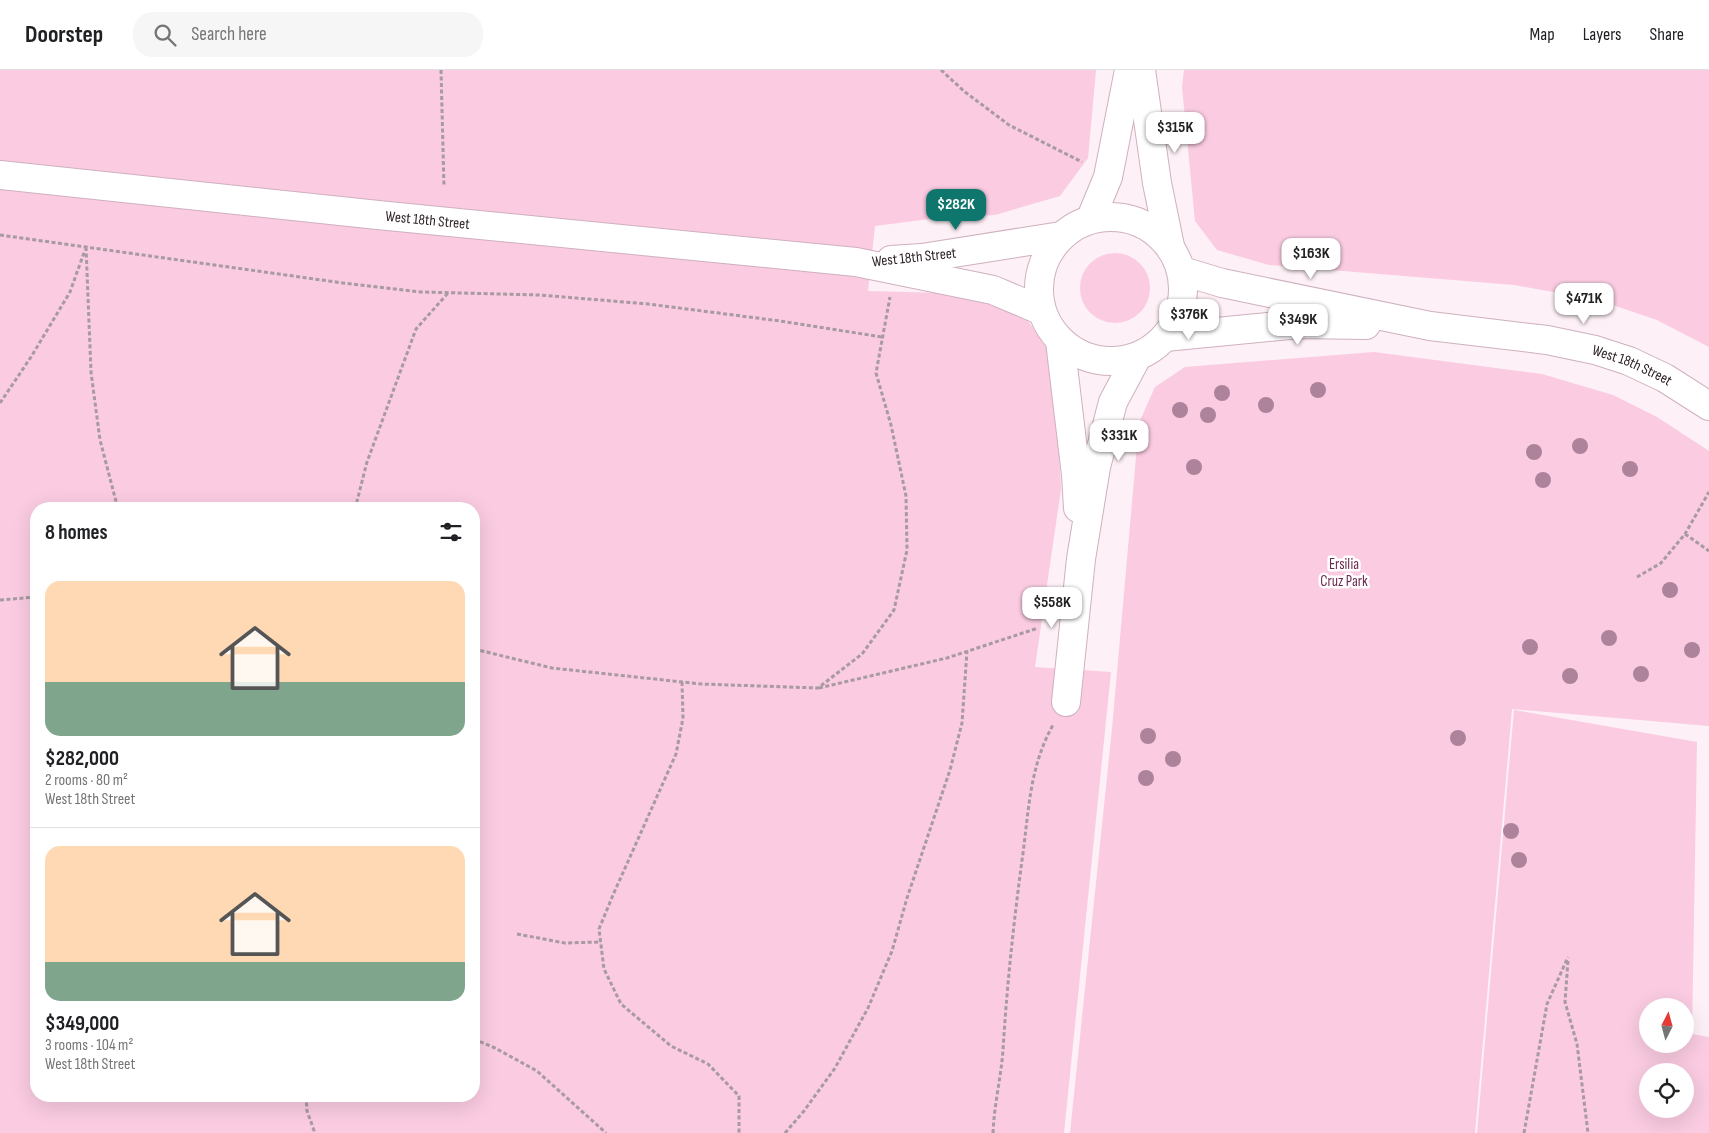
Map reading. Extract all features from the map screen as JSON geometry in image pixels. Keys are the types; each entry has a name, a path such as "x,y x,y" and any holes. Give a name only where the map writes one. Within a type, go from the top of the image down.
{"street":[{"path":"1091,218 1108,177 1129,70"},
{"path":"1141,70 1157,183 1170,246 1182,271 1183,297 1177,320 1166,337 1147,352 1137,357 1122,360 1096,360 1076,353 1060,340 1046,323 1040,310 1038,297 1040,271 1050,248 1069,228 1091,218 1112,216 1135,220 1156,232 1170,246"},
{"name":"West 18th Street","path":"0,175 368,214 856,262 994,290 1040,310"},
{"name":"West 18th Street","path":"856,262 922,258 1061,236"},
{"name":"West 18th Street","path":"1182,271 1222,283 1430,326 1547,340 1595,350 1629,361 1665,378 1709,406"},
{"name":"West 18th Street","path":"1166,337 1299,324 1430,326"},
{"path":"1060,340 1076,475 1081,560"},
{"path":"1066,702 1081,560 1096,467 1113,402 1137,357"}],"path":[{"path":"441,70 444,187"},
{"path":"941,70 965,92 1009,125 1082,162"},
{"path":"0,235 343,284 421,292 540,295 648,304 780,321 882,337"},
{"path":"0,403 31,357 70,292 86,247"},
{"path":"86,247 91,372 100,440 116,502"},
{"path":"818,688 862,654 894,610 907,550 906,496 891,425 876,373 894,270"},
{"path":"357,502 367,462 416,329 448,292"},
{"path":"1637,577 1661,563 1685,534 1709,492"},
{"path":"1685,534 1709,551"},
{"path":"0,600 30,597"},
{"path":"480,650 552,668 682,682 818,688 947,658 1038,628"},
{"path":"785,1133 804,1112 835,1068 868,1008 892,950 907,898 950,770 962,723 967,651"},
{"path":"682,682 683,718 676,754 599,929 604,969 621,1004 670,1046 708,1064 739,1096 739,1133"},
{"path":"993,1133 1001,1067 1014,919 1032,777 1046,738 1066,702"},
{"path":"517,934 565,943 601,942"},
{"path":"1524,1133 1547,1004 1568,957 1565,1002 1576,1044 1588,1133"},
{"path":"480,1042 537,1071 606,1133"},
{"path":"306,1102 307,1111 315,1133"}],"green space":[{"path":"0,70 1096,70 1088,158 1060,196 995,215 937,218 875,226 868,291 945,293 999,302 1025,316 1047,349 1056,397 1061,489 1035,667 1111,672 1064,1133 0,1133"},
{"path":"1184,70 1709,70 1709,347 1657,320 1598,300 1514,285 1269,265 1217,250 1195,221 1182,87"},
{"path":"1108,253 1122,253 1135,259 1144,268 1150,281 1148,301 1140,313 1122,323 1108,323 1095,317 1086,308 1080,295 1080,281 1086,268 1095,259"},
{"name":"Ersilia Cruz Park","path":"1374,352 1542,374 1613,395 1657,417 1709,451 1709,726 1512,709 1475,1133 1070,1133 1112,729 1139,423 1155,387 1185,367"},
{"path":"1514,710 1697,742 1693,998 1639,998 1639,1053 1694,1053 1694,1034 1709,1037 1709,1133 1477,1133"}]}
